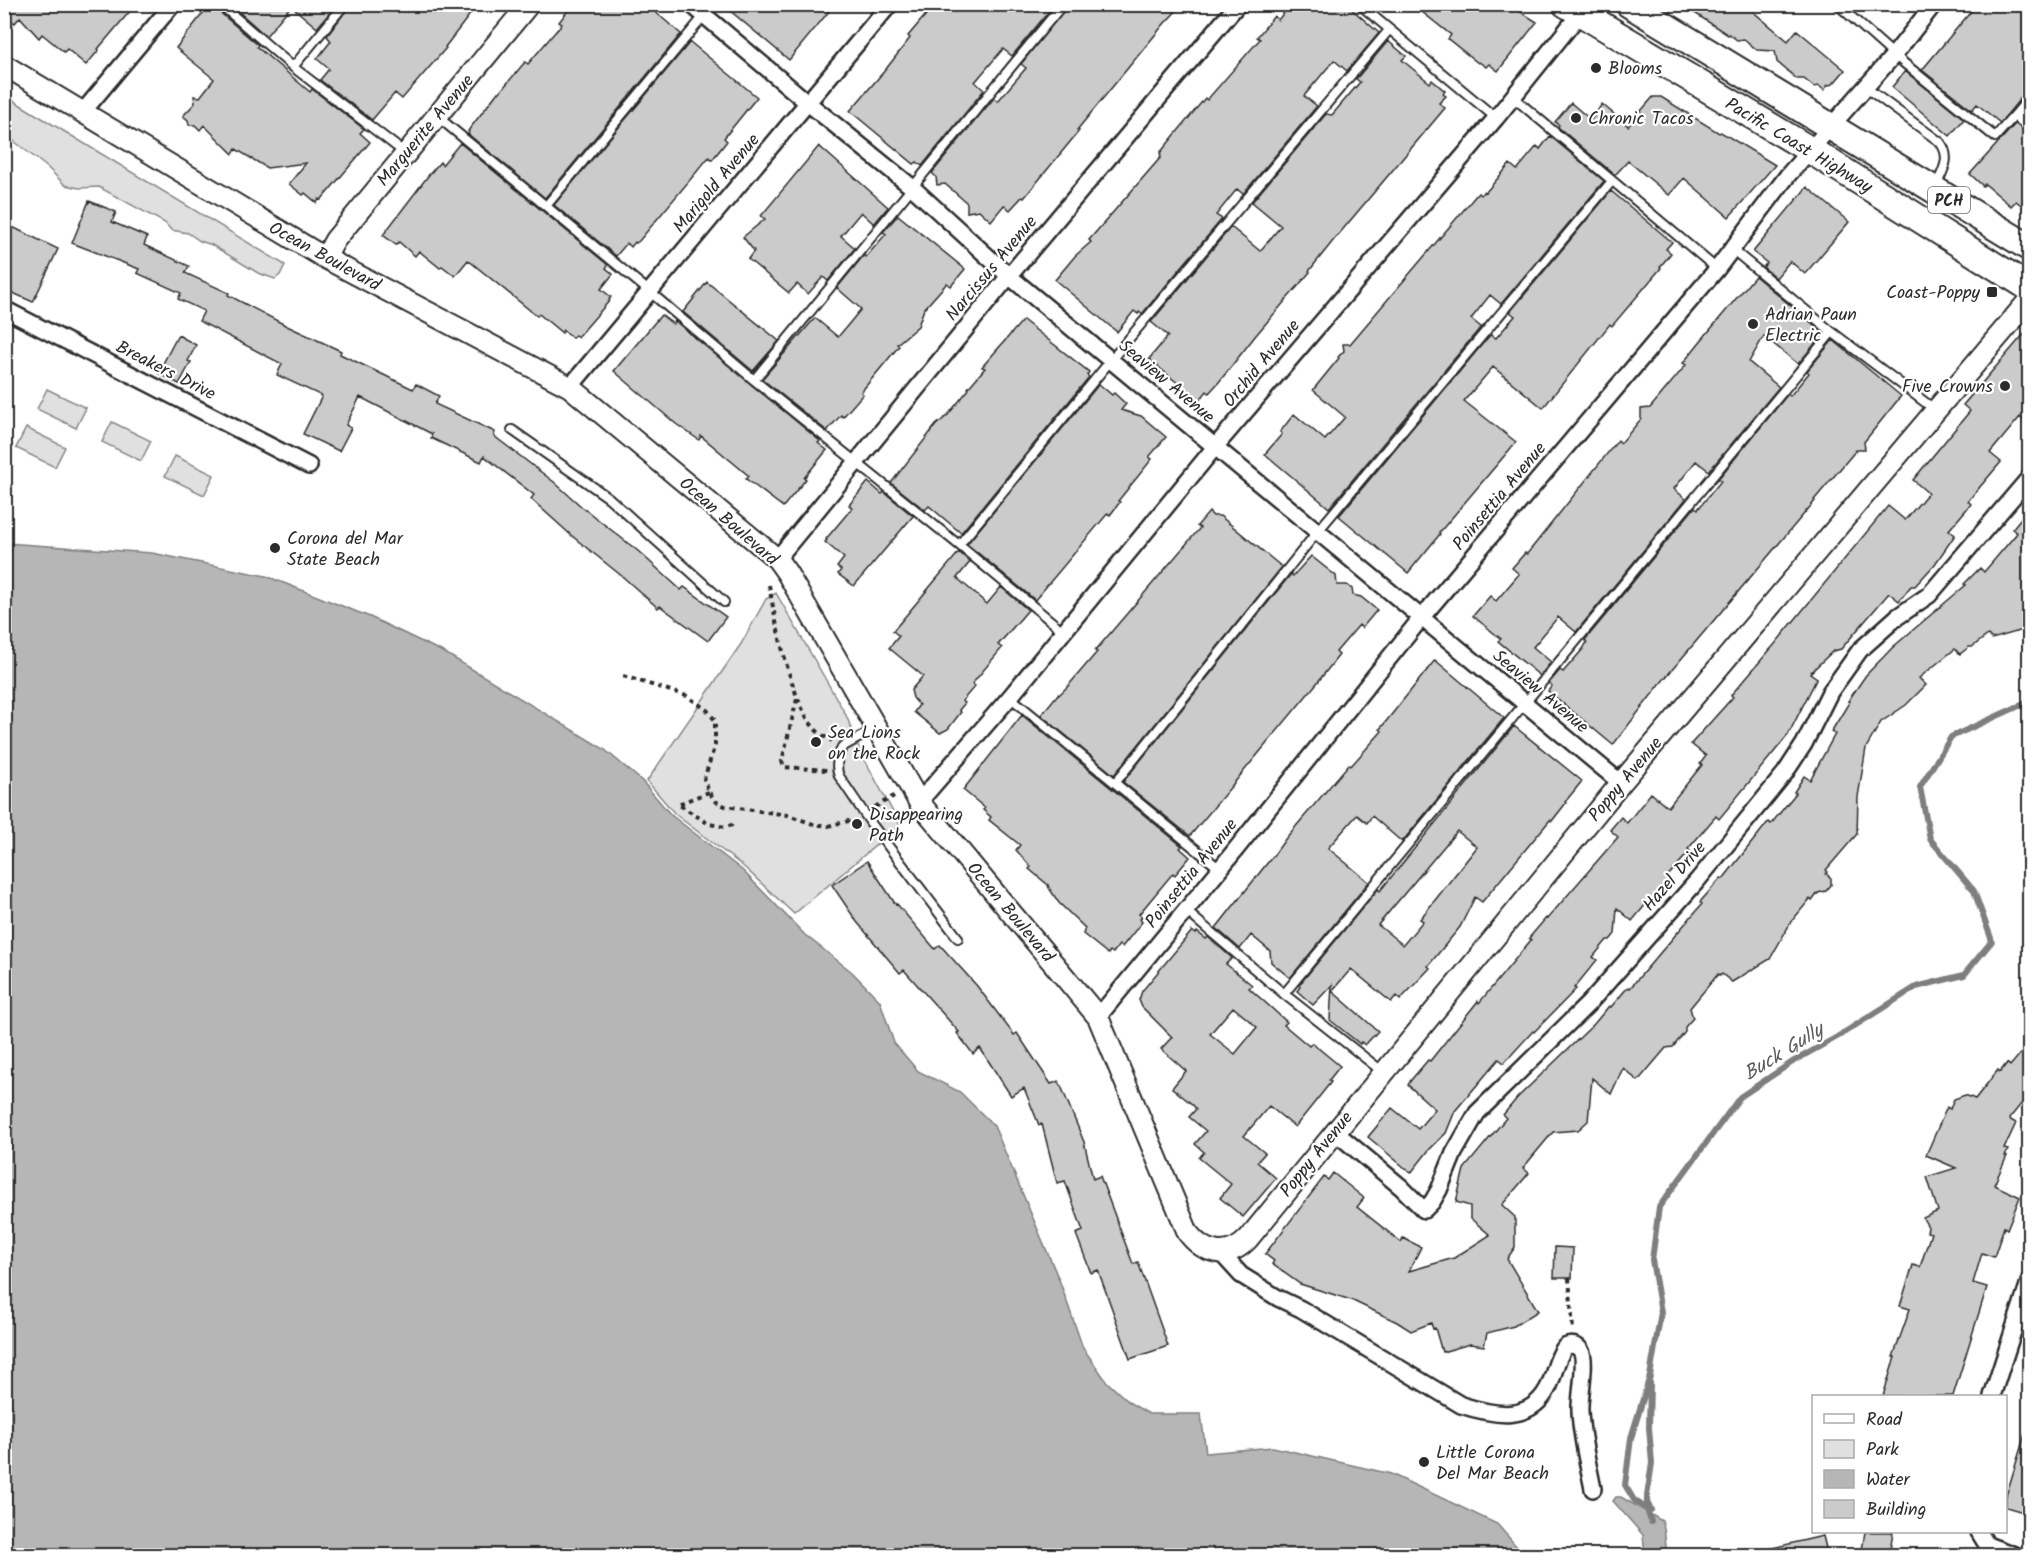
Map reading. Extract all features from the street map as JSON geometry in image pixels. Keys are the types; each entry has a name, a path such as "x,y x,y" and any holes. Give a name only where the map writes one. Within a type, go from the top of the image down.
{"highway":[{"name":"Pacific Coast Highway","path":"1629,4 2030,248"},
{"name":"Pacific Coast Highway","path":"1578,7 2030,288"}],"street":[{"path":"82,113 173,4"},
{"name":"Marguerite Avenue","path":"325,258 335,240 529,4"},
{"name":"Seaview Avenue","path":"691,4 710,10 808,103 913,188 1009,276 1621,783"},
{"name":"Marigold Avenue","path":"570,387 890,4"},
{"name":"Narcissus Avenue","path":"777,559 1009,276 1238,4"},
{"name":"Poinsettia Avenue","path":"1098,1017 1422,617 1733,250 1788,175 1894,55 1934,4"},
{"name":"Orchid Avenue","path":"914,794 1010,697 1215,447 1513,98 1578,7"},
{"name":"Ocean Boulevard","path":"4,65 325,258 570,387 777,559 878,728 914,794 1098,1017 1188,1233 1196,1243 1207,1250 1220,1252"},
{"name":"Poppy Avenue","path":"1220,1252 1233,1251 1241,1246 1621,783 2030,299"},
{"name":"Breakers Drive","path":"4,309 309,466"},
{"name":"Hazel Drive","path":"1334,1131 1401,1187 1424,1210 1439,1190 1454,1153 1477,1113 1589,1003 1697,881 1785,773 1814,725 1830,692 1860,650 1897,617 1929,595 2030,477"},
{"path":"1220,1252 1241,1275 1278,1298 1301,1309 1461,1405 1480,1411 1510,1414 1530,1408 1549,1387 1560,1354 1565,1347 1574,1345 1582,1353 1580,1410 1593,1489"},
{"path":"1992,1395 2030,1280"},
{"path":"1980,1533 1987,1545 2017,1556"}],"lane":[{"path":"220,4 293,67 405,153"},
{"path":"293,67 345,4"},
{"path":"754,381 1063,4"},
{"path":"1359,4 1496,118"},
{"path":"1837,4 1894,55 1995,137 2030,98"},
{"path":"546,206 710,10"},
{"path":"959,545 1389,30"},
{"path":"1865,87 1945,148 1947,163 1934,190"},
{"path":"1513,98 1717,269"},
{"path":"436,116 754,381 1063,631"},
{"path":"2014,116 2030,128"},
{"path":"1115,783 1318,531 1612,182"},
{"path":"1733,250 1832,332 1935,410"},
{"path":"1284,994 1832,332"},
{"path":"512,429 609,498 724,602"},
{"path":"1010,697 1220,869"},
{"path":"878,728 842,747 837,771 870,822 958,938"},
{"path":"1186,910 1284,994 1383,1072"}],"path":[{"path":"769,585 777,627 797,698 817,731 842,747"},
{"path":"623,676 687,696 707,710 715,720 715,745 704,779 715,801 725,806 788,815 813,824 828,826 850,822 865,813 914,794"},
{"path":"797,698 782,761 784,767 837,771"},
{"path":"709,792 678,804 709,824 726,827 735,824"},
{"path":"1569,1278 1574,1345"}],"green space":[{"path":"4,95 285,265 280,275 275,279 258,273 188,233 171,230 165,223 99,187 79,188 65,185 48,168 5,134"},
{"path":"47,389 86,408 76,428 37,409"},
{"path":"112,422 151,441 141,461 102,442"},
{"path":"26,428 65,447 55,467 16,448"},
{"path":"175,456 214,475 204,495 165,476"},
{"path":"776,593 846,715 861,753 900,825 794,914 744,867 675,814 647,781 741,644 766,599"}],"water":[{"path":"5,543 152,553 266,576 370,617 445,653 604,749 642,781 671,815 742,870 805,935 852,972 880,1001 894,1043 918,1071 960,1092 994,1126 1060,1282 1083,1348 1107,1382 1130,1403 1149,1414 1201,1414 1206,1453 1273,1447 1391,1474 1497,1524 1524,1555 5,1555"},
{"path":"1616,1497 1621,1497 1662,1521 1667,1555 1645,1555 1643,1535 1613,1501"}],"building":[{"path":"4,4 136,4 86,65 67,49 64,52 42,34 39,38 20,17 15,23 4,17"},
{"path":"210,4 214,4 216,9 258,45 257,47 310,92 312,89 364,129 360,133 370,142 317,203 289,184 306,163 267,168 236,149 233,154 204,125 200,130 195,125 189,125 188,120 183,116 195,103 194,96 200,97 214,79 176,48"},
{"path":"230,4 337,4 317,28 291,6 266,36"},
{"path":"351,4 478,4 446,48 402,99 395,93 372,120 320,80 329,69 317,59 331,41 327,36"},
{"path":"573,4 646,4 681,34 545,198 468,134 468,131 498,92 525,62 528,64 562,24 559,22"},
{"path":"722,4 835,4 789,60"},
{"path":"935,4 1055,4 1012,56 1003,49 975,82 984,90 922,166 917,162 914,164 850,111 886,69 910,38 908,36"},
{"path":"1069,4 1183,4 1077,130 1079,131 1024,198 1022,197 1010,210 1004,205 991,221 979,210 967,212 967,203 945,184 937,185 936,177 932,173 994,98 998,101 1026,68 1021,64"},
{"path":"1291,4 1346,4 1379,33 1347,71 1334,60 1304,96 1317,106 1243,194 1237,189 1216,215 1222,219 1142,314 1134,311 1117,332 1055,280 1075,256 1091,242 1089,240 1161,157 1160,153 1205,98 1207,100 1260,39 1257,37 1274,16 1278,20"},
{"path":"1412,4 1508,4 1537,22 1498,71 1489,64 1486,67 1478,63 1448,39 1451,35"},
{"path":"1681,4 1744,4 1788,41 1797,30 1845,70 1833,84 1828,85 1824,90 1819,86 1814,87 1804,79 1797,79 1777,62 1775,51 1757,50 1744,39 1737,40"},
{"path":"1979,4 2030,4 2030,91 2025,93 2000,123 1977,104 1972,110 1922,70"},
{"path":"1388,41 1406,56 1402,60 1430,83 1432,80 1445,91 1443,94 1446,96 1439,103 1445,108 1219,382 1199,401 1149,359 1168,336 1151,322 1231,227 1260,251 1281,226 1252,202 1326,114 1332,115 1360,82 1356,79"},
{"path":"690,42 757,97 724,138 727,141 712,160 709,157 639,241 631,247 627,243 616,256 554,205"},
{"path":"1905,71 1964,119 1950,136 1892,87"},
{"path":"1653,97 1661,97 1775,165 1729,217 1684,178 1669,195 1628,161 1615,175 1555,122 1571,103 1591,120 1602,104 1628,126"},
{"path":"2015,124 2030,134 2030,212 2016,201 2011,206 1970,174"},
{"path":"1550,136 1604,181 1501,304 1490,295 1471,319 1481,327 1329,508 1265,454 1282,434 1280,432 1294,414 1325,440 1345,417 1313,390 1344,351 1343,344 1350,344 1478,193 1481,195 1484,191 1486,192 1510,164 1517,170 1537,146 1540,149"},
{"path":"460,143 608,265 606,268 613,274 601,289 611,297 610,300 578,337 575,335 572,338 563,330 562,333 539,314 537,316 468,260 455,276 442,266 440,268 419,251 415,256 399,242 396,245 383,235 428,176 440,162 442,165"},
{"path":"819,146 888,207 874,224 861,212 841,236 855,248 828,281 823,277 808,294 797,284 789,293 748,259 754,251 743,237 765,219 761,216"},
{"path":"1807,187 1849,222 1805,274 1790,261 1776,278 1763,267 1767,263 1753,252"},
{"path":"1611,191 1672,242 1666,249 1671,253 1661,268 1612,326 1610,324 1543,408 1493,367 1464,401 1516,442 1408,573 1339,516 1490,335 1496,338 1515,316 1510,312"},
{"path":"89,201 116,212 112,222 147,237 144,245 189,266 185,273 341,351 340,354 413,389 416,384 439,396 435,404 495,432 494,436 638,551 681,590 684,587 726,617 708,641 660,606 658,608 531,499 534,495 484,456 481,462 431,438 432,434 360,397 346,425 351,428 339,451 303,434 322,396 277,375 282,364 199,321 204,311 178,299 181,293 137,273 139,269 72,243"},
{"path":"898,215 965,269 951,286 947,283 924,309 918,326 897,344 899,346 861,392 863,394 827,431 762,379 815,318 838,337 861,309 837,288 864,255 866,257 886,234 883,232"},
{"path":"4,223 58,249 33,302 4,289"},
{"path":"1755,276 1824,333 1798,364 1764,336 1749,362 1779,387 1709,471 1696,461 1674,489 1686,499 1576,632 1558,617 1533,647 1551,662 1540,676 1498,641 1501,639 1473,616 1490,596 1496,601 1519,574 1512,568 1525,553 1527,554 1618,440 1621,443 1641,419 1641,409 1650,408 1686,365 1683,363"},
{"path":"707,282 779,341 753,371 683,312"},
{"path":"661,315 673,324 675,321 820,441 818,443 827,450 783,507 746,479 749,476 701,436 699,440 676,424 614,371"},
{"path":"1023,320 1089,372 1087,375 1089,377 961,533 929,506 925,510 891,483 936,425 947,416 969,389 985,368 982,367"},
{"path":"2030,327 2030,426 2020,417 1990,453 2001,462 1968,501 1971,504 1949,530 1955,535 1935,564 1915,586 1911,586 1899,601 1889,593 1841,649 1833,651 1810,673 1817,678 1788,735 1719,819 1716,816 1688,849 1690,851 1667,877 1672,881 1651,906 1647,903 1632,921 1617,908 1615,934 1593,957 1597,960 1574,988 1576,989 1504,1063 1499,1059 1455,1111 1446,1133 1411,1173 1368,1137 1392,1108 1418,1129 1435,1109 1408,1085 1411,1080 1428,1060 1430,1061 1478,1001 1479,1003 1531,940 1529,938 1546,918 1618,837 1610,830 1621,817 1627,823 1651,793 1668,807 1702,765 1700,764 1706,756 1691,744 1733,697 1731,695 1888,506 1905,520 1928,493 1913,480 1970,411 1963,405"},
{"path":"178,335 196,345 188,361 191,362 179,384 158,373"},
{"path":"1833,340 1901,396 1864,442 1865,449 1857,449 1660,684 1613,745 1548,691 1552,686 1549,683 1560,670 1563,672 1583,649 1587,642 1585,640 1695,507 1698,509 1721,481 1718,479 1788,394 1790,396"},
{"path":"1099,384 1126,404 1121,410 1141,416 1166,437 1149,457 1152,459 1118,501 1120,502 1110,515 1108,513 1035,600 967,544"},
{"path":"868,482 913,516 854,586 838,574 841,570 837,567 844,558 825,542 852,508 849,505"},
{"path":"2030,507 2030,628 1992,639 1988,635 1960,654 1955,649 1919,678 1926,685 1906,705 1881,722 1866,748 1858,797 1857,834 1826,870 1828,872 1826,874 1831,878 1831,885 1826,891 1818,893 1812,901 1810,899 1791,922 1770,959 1732,982 1722,974 1720,976 1718,974 1690,1008 1693,1018 1685,1027 1685,1032 1673,1047 1666,1048 1638,1081 1623,1068 1611,1094 1592,1078 1588,1121 1578,1130 1553,1132 1523,1168 1529,1173 1502,1205 1515,1217 1515,1247 1507,1259 1538,1311 1514,1326 1487,1333 1484,1346 1470,1344 1442,1352 1435,1328 1433,1329 1431,1323 1411,1331 1351,1300 1300,1284 1272,1264 1274,1261 1265,1254 1324,1177 1328,1180 1333,1173 1364,1198 1357,1207 1401,1242 1403,1238 1421,1247 1409,1271 1454,1258 1490,1235 1470,1218 1470,1206 1456,1202 1464,1169 1506,1118 1503,1115 1518,1097 1594,1024 1609,1006 1611,1007 1628,987 1630,988 1702,904 1700,902 1721,878 1723,879 1768,822 1771,824 1796,793 1794,792 1804,776 1810,780 1835,734 1831,732 1866,675 1893,647 1966,585 1964,584 1980,568 1984,572 2017,533 2012,529"},
{"path":"1209,512 1213,516 1220,516 1282,567 1114,775 1041,715 1097,652 1095,651 1200,528 1197,526"},
{"path":"959,552 970,562 957,578 987,604 1001,587 1028,610 998,645 1002,648 972,684 975,686 962,701 965,703 959,710 961,712 948,729 940,733 914,712 919,705 913,698 911,690 923,676 889,648 899,636 893,631"},
{"path":"1311,556 1336,576 1337,585 1347,585 1352,589 1353,595 1361,597 1377,610 1362,628 1359,625 1336,652 1339,655 1317,683 1190,836 1123,782 1291,574 1293,576"},
{"path":"1435,660 1504,718 1402,842 1372,816 1367,823 1357,815 1328,848 1369,882 1290,978 1271,962 1270,951 1251,935 1240,949 1216,928 1286,838 1349,764 1351,766 1382,731 1380,729"},
{"path":"1022,715 1182,846 1180,848 1190,857 1175,875 1173,873 1139,914 1142,922 1122,947 1119,945 1113,953 1110,951 1108,954 1083,934 1085,928 1059,903 1048,885 1029,869 1031,867 1016,850 1020,845 989,820 991,817 983,810 985,808 963,790"},
{"path":"1514,726 1582,781 1552,821 1550,820 1482,902 1475,897 1460,927 1428,966 1430,968 1400,1000 1396,996 1391,1002 1351,969 1332,991 1378,1031 1365,1045 1361,1042 1360,1044 1330,1020 1332,985 1313,1005 1297,991 1299,985 1378,889 1380,891","holes":["1457,831 1477,847 1420,919 1423,921 1403,945 1378,925"]},
{"path":"867,861 896,905 935,949 940,945 977,986 1014,1035 1017,1033 1051,1084 1059,1081 1084,1142 1093,1179 1100,1176 1133,1264 1138,1262 1168,1346 1130,1359 1098,1270 1091,1273 1076,1234 1083,1231 1065,1181 1057,1183 1042,1124 1039,1125 1024,1088 1011,1096 980,1048 973,1054 957,1033 959,1032 904,970 900,973 857,922 832,885"},
{"path":"1192,931 1196,934 1197,932 1206,939 1208,937 1232,958 1226,964 1252,985 1249,988 1287,1022 1284,1025 1309,1046 1312,1043 1340,1066 1329,1080 1331,1082 1295,1127 1269,1106 1244,1136 1265,1153 1257,1162 1276,1178 1243,1217 1220,1198 1231,1184 1199,1158 1204,1152 1195,1144 1206,1131 1189,1117 1196,1109 1193,1105 1172,1088 1186,1071 1161,1049 1172,1037 1142,1007 1139,1000 1142,991","holes":["1233,1007 1257,1027 1235,1054 1210,1034"]},
{"path":"2021,1053 2030,1060 2030,1093 2009,1119 2016,1123 2004,1149 2008,1150 2005,1156 2007,1156 1994,1185 2020,1197 2007,1229 2004,1227 1994,1257 1982,1253 1973,1283 1987,1287 1953,1395 1883,1395 1895,1357 1893,1357 1910,1309 1900,1306 1913,1265 1920,1267 1931,1233 1927,1232 1928,1227 1923,1218 1938,1211 1927,1177 1956,1168 1926,1155 1947,1107 1950,1109 1954,1099 1965,1095 1975,1099 1998,1070 2000,1072 2007,1063 2010,1066"},
{"path":"1555,1247 1573,1248 1572,1278 1554,1278"},
{"path":"2026,1431 2030,1432 2030,1514 2007,1507 2007,1493"},
{"path":"1865,1533 1893,1533 1889,1556 1861,1556"},
{"path":"1823,1536 1828,1556 1769,1556 1768,1549"}],"waterway":[{"name":"Buck Gully","path":"1651,1522 1647,1509 1634,1500 1625,1485 1631,1438 1650,1376 1661,1312 1652,1260 1659,1207 1740,1097 1794,1061 1916,987 1964,975 1992,941 1974,891 1930,839 1920,787 1951,737 2030,701"},
{"path":"1649,1511 1651,1510 1647,1496 1652,1463 1649,1428 1650,1383"}],"place":[{"name":"Blooms","path":"1596,68"},
{"name":"Chronic Tacos","path":"1576,118"},
{"name":"Coast-Poppy","path":"1992,292"},
{"name":"Adrian Paun Electric","path":"1753,324"},
{"name":"Five Crowns","path":"2005,386"},
{"name":"Corona del Mar State Beach","path":"275,548"},
{"name":"Sea Lions on the Rock","path":"816,742"},
{"name":"Disappearing Path","path":"857,824"},
{"name":"Little Corona Del Mar Beach","path":"1424,1462"}]}
